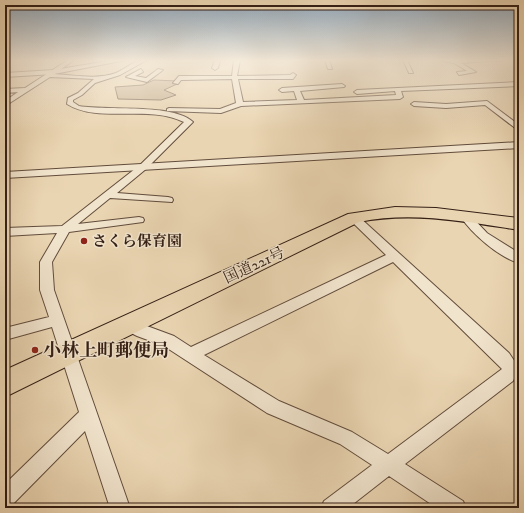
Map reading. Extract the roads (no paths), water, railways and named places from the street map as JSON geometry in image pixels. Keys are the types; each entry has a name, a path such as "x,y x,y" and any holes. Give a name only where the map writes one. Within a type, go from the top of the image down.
{"highway":[{"name":"国道221号","path":"5,384 354,218 380,212 408,211 519,224"}],"street":[{"path":"5,104 34,84"},
{"path":"91,84 80,94 68,101 70,106 85,110 152,112 183,110 221,111 240,104 339,101 400,97 397,89"},
{"path":"236,84 240,104"},
{"path":"380,99 379,91 375,88 401,84"},
{"path":"339,101 335,94 397,89 519,84"},
{"path":"282,90 342,86"},
{"path":"296,89 301,101"},
{"path":"5,91 25,90"},
{"path":"414,104 446,106 487,103 519,129"},
{"path":"120,508 47,290 46,262 65,229 143,167 189,122 177,116 152,112"},
{"path":"5,175 517,147"},
{"path":"106,195 168,200"},
{"path":"466,217 471,227 519,259"},
{"path":"331,508 507,376 511,368 504,358 354,218"},
{"path":"5,232 65,229 139,220"},
{"path":"190,354 394,256"},
{"path":"5,334 58,320"},
{"path":"128,325 169,341 256,398 273,407 346,438 456,508"},
{"path":"5,498 88,415"}],"place":[{"name":"さくら保育園","path":"84,241"},
{"name":"小林上町郵便局","path":"35,350"}]}
